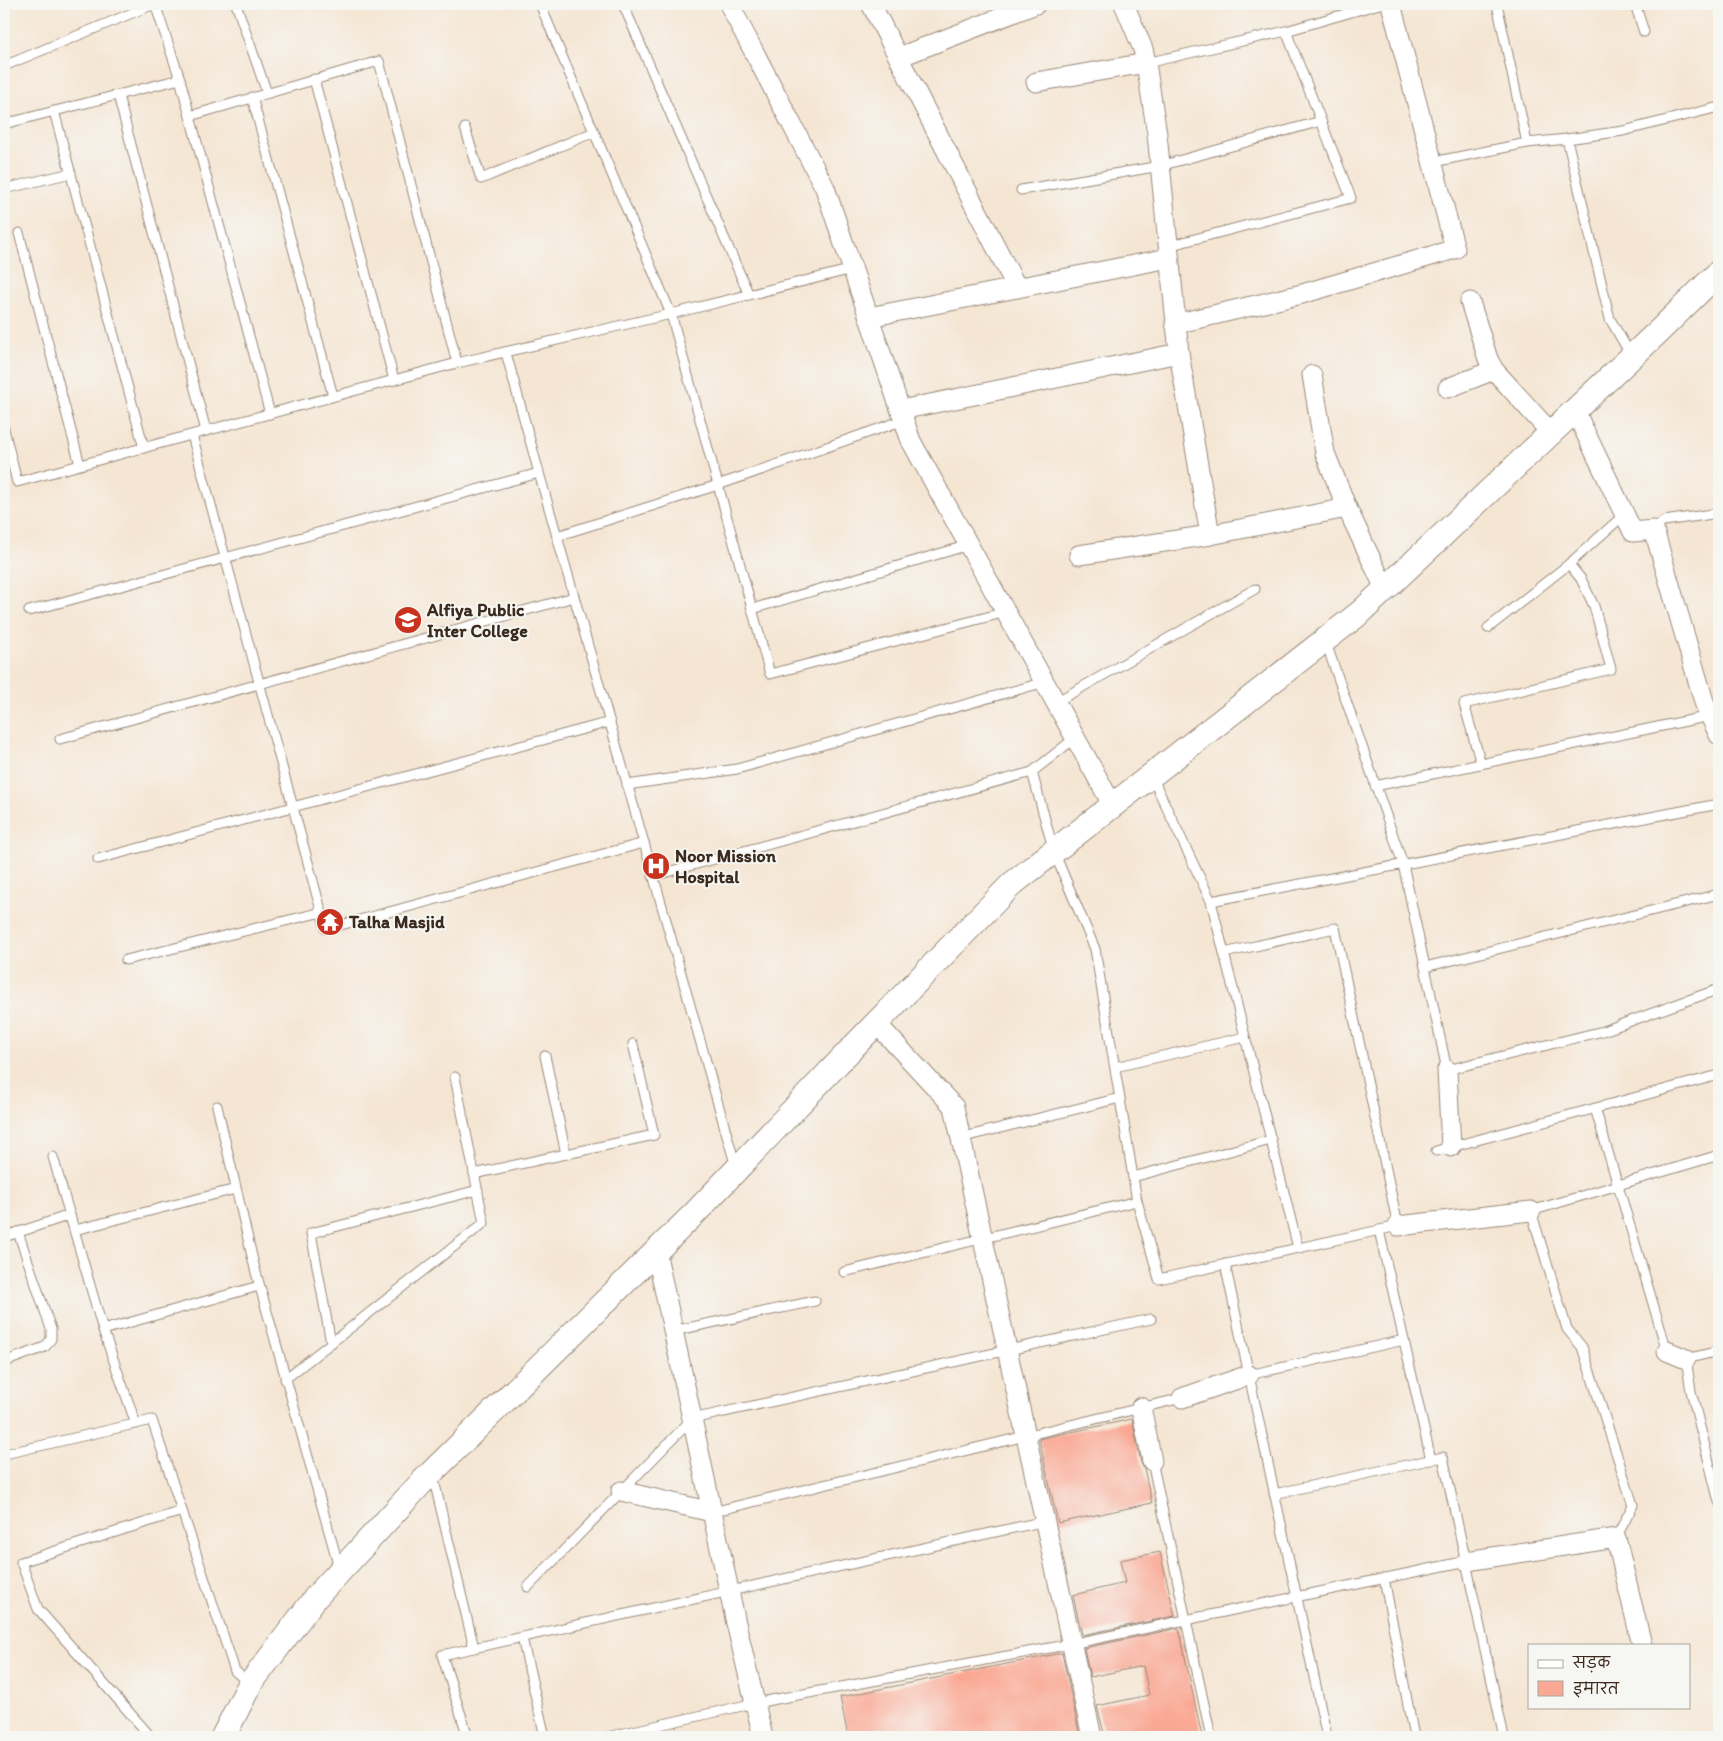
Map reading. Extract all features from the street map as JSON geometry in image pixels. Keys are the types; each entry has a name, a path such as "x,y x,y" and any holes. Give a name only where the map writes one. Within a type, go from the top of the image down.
{"street":[{"path":"729,4 825,188 911,441 1113,806"},
{"path":"871,4 1017,288"},
{"path":"899,57 1036,4"},
{"path":"1124,4 1143,49 1146,62 1160,166 1175,324 1210,535"},
{"path":"1175,324 1302,294 1456,249 1391,4"},
{"path":"1036,82 1146,62"},
{"path":"869,318 1017,288 1168,252"},
{"path":"223,1737 250,1684 316,1597 340,1571 432,1472 737,1169 1012,884 1152,777 1361,612 1632,357 1719,272"},
{"path":"1470,302 1488,359 1494,370 1551,433"},
{"path":"902,415 1179,353"},
{"path":"1448,388 1494,370"},
{"path":"1312,375 1325,453 1347,508 1385,589"},
{"path":"1575,410 1633,532 1654,530 1705,705 1719,735"},
{"path":"1079,555 1210,535 1347,508"},
{"path":"876,1023 954,1107 1092,1737"},
{"path":"1444,1149 1447,1070"},
{"path":"1398,1226 1531,1211"},
{"path":"656,1251 729,1592 764,1737"},
{"path":"1666,1351 1686,1359"},
{"path":"1182,1398 1249,1375"},
{"path":"1141,1408 1152,1461"},
{"path":"621,1491 712,1512"},
{"path":"1466,1560 1616,1538 1642,1644"}],"lane":[{"path":"4,66 154,4 180,79 270,414"},
{"path":"236,4 267,93"},
{"path":"540,4 671,314 770,674 1006,612"},
{"path":"623,4 749,295"},
{"path":"1146,62 1286,31 1379,4"},
{"path":"1497,4 1527,144"},
{"path":"1635,4 1644,32"},
{"path":"1168,252 1351,198 1286,31"},
{"path":"190,116 380,61 457,363"},
{"path":"4,124 180,79"},
{"path":"314,79 394,380"},
{"path":"118,95 206,431"},
{"path":"252,97 333,396"},
{"path":"1433,162 1527,144 1623,130 1719,107"},
{"path":"54,111 144,448"},
{"path":"1021,190 1160,166 1321,121"},
{"path":"465,128 481,179 594,132"},
{"path":"1567,139 1610,319 1632,357"},
{"path":"4,189 71,173"},
{"path":"19,233 80,465"},
{"path":"4,429 17,482 457,363 671,314 853,269"},
{"path":"506,353 737,1169"},
{"path":"557,536 718,485 902,415"},
{"path":"192,435 326,930 644,843"},
{"path":"29,611 539,473"},
{"path":"1654,530 1664,521 1719,513"},
{"path":"1488,628 1569,564 1625,514"},
{"path":"752,609 969,545"},
{"path":"1480,764 1464,704 1611,669 1594,606 1581,579 1569,564"},
{"path":"1056,702 1255,590"},
{"path":"60,739 574,597"},
{"path":"1325,641 1403,864 1447,1070 1603,1031 1719,989"},
{"path":"627,785 738,769 1044,682"},
{"path":"1375,786 1710,716"},
{"path":"98,859 610,722"},
{"path":"654,876 1032,772 1075,738"},
{"path":"1032,772 1054,852 1095,949 1137,1202 1159,1278 1398,1226 1335,928 1224,952"},
{"path":"1152,777 1211,902 1298,1248"},
{"path":"1211,902 1719,804"},
{"path":"1425,967 1719,894"},
{"path":"126,960 322,912"},
{"path":"1115,1067 1245,1037"},
{"path":"474,1174 654,1135 633,1044"},
{"path":"544,1056 566,1154"},
{"path":"1444,1149 1719,1075"},
{"path":"285,1379 484,1223 455,1077"},
{"path":"960,1138 1120,1098"},
{"path":"217,1106 259,1286 340,1571"},
{"path":"1595,1108 1666,1351"},
{"path":"1133,1177 1271,1140"},
{"path":"1616,1538 1633,1505 1582,1347 1567,1329 1531,1211 1719,1155"},
{"path":"53,1157 103,1330 136,1424"},
{"path":"75,1230 236,1189"},
{"path":"331,1343 311,1233 478,1190"},
{"path":"844,1272 1137,1202"},
{"path":"4,1237 70,1215"},
{"path":"1378,1230 1432,1460"},
{"path":"4,1362 45,1348 51,1340 51,1329 18,1232"},
{"path":"1225,1264 1326,1737"},
{"path":"103,1330 259,1286"},
{"path":"673,1332 815,1301"},
{"path":"528,1587 692,1419 1151,1319"},
{"path":"1249,1375 1404,1340"},
{"path":"1719,1352 1686,1359 1691,1391 1717,1477 1719,1502"},
{"path":"712,1512 1182,1398"},
{"path":"9,1452 152,1420 235,1671 250,1684"},
{"path":"1274,1494 1443,1457 1504,1737"},
{"path":"1152,1461 1211,1737"},
{"path":"432,1472 474,1648"},
{"path":"151,1737 38,1609 21,1562 182,1511"},
{"path":"468,1737 442,1655 1045,1521"},
{"path":"607,1737 755,1703 1071,1644 1466,1560"},
{"path":"1384,1578 1414,1737"},
{"path":"522,1638 545,1737"}],"building":[{"path":"1132,1419 1152,1503 1058,1523 1039,1439"},
{"path":"1160,1552 1175,1616 1082,1635 1073,1595 1125,1583 1120,1560"},
{"path":"1179,1628 1202,1737 1105,1737 1097,1706 1149,1695 1143,1666 1090,1677 1084,1648"},
{"path":"1062,1653 1080,1737 882,1737 882,1734 848,1737 840,1697"}],"place":[{"name":"Alfiya Public Inter College","path":"408,620"},
{"name":"Noor Mission Hospital","path":"656,866"},
{"name":"Talha Masjid","path":"330,922"}]}
